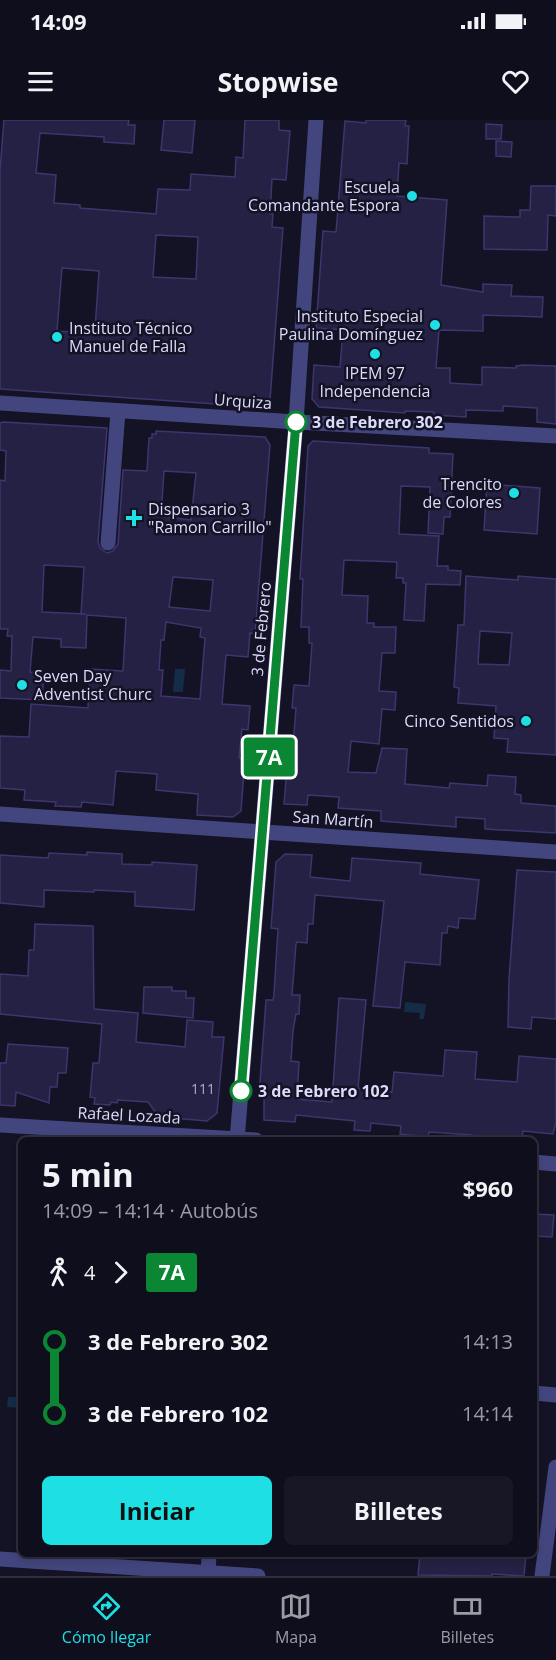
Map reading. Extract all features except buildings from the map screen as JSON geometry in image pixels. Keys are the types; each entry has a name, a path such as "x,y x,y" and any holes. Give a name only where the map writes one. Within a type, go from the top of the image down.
{"street":[{"name":"3 de Febrero","path":"237,1137 296,422 316,120"},
{"name":"Urquiza","path":"0,403 556,436"},
{"path":"108,543 118,411"},
{"name":"San Martín","path":"0,814 556,852"},
{"name":"Rafael Lozada","path":"0,1125 203,1137"},
{"path":"537,1162 556,1164"},
{"path":"537,1393 556,1395"},
{"path":"542,1576 556,1467"},
{"path":"208,1574 209,1557"},
{"path":"0,1559 258,1576"}],"water":[{"path":"175,669 185,669 183,692 173,692"},
{"path":"405,1002 426,1004 424,1019 419,1019 420,1013 404,1012"},
{"path":"8,1397 18,1397 18,1408 7,1407"}],"bus line":[{"name":"7A","path":"241,1091 296,422"}],"place":[{"name":"Escuela Comandante Espora","path":"412,196"},
{"name":"Instituto Especial Paulina Domínguez","path":"435,325"},
{"name":"Instituto Técnico Manuel de Falla","path":"57,337"},
{"name":"IPEM 97 Independencia","path":"375,354"},
{"name":"3 de Febrero 302","path":"296,422"},
{"name":"Trencito de Colores","path":"514,493"},
{"name":"Dispensario 3 \"Ramon Carrillo\"","path":"134,518"},
{"name":"Seven Day Adventist Churc","path":"22,685"},
{"name":"Cinco Sentidos","path":"526,721"},
{"name":"3 de Febrero 102","path":"241,1091"}]}
